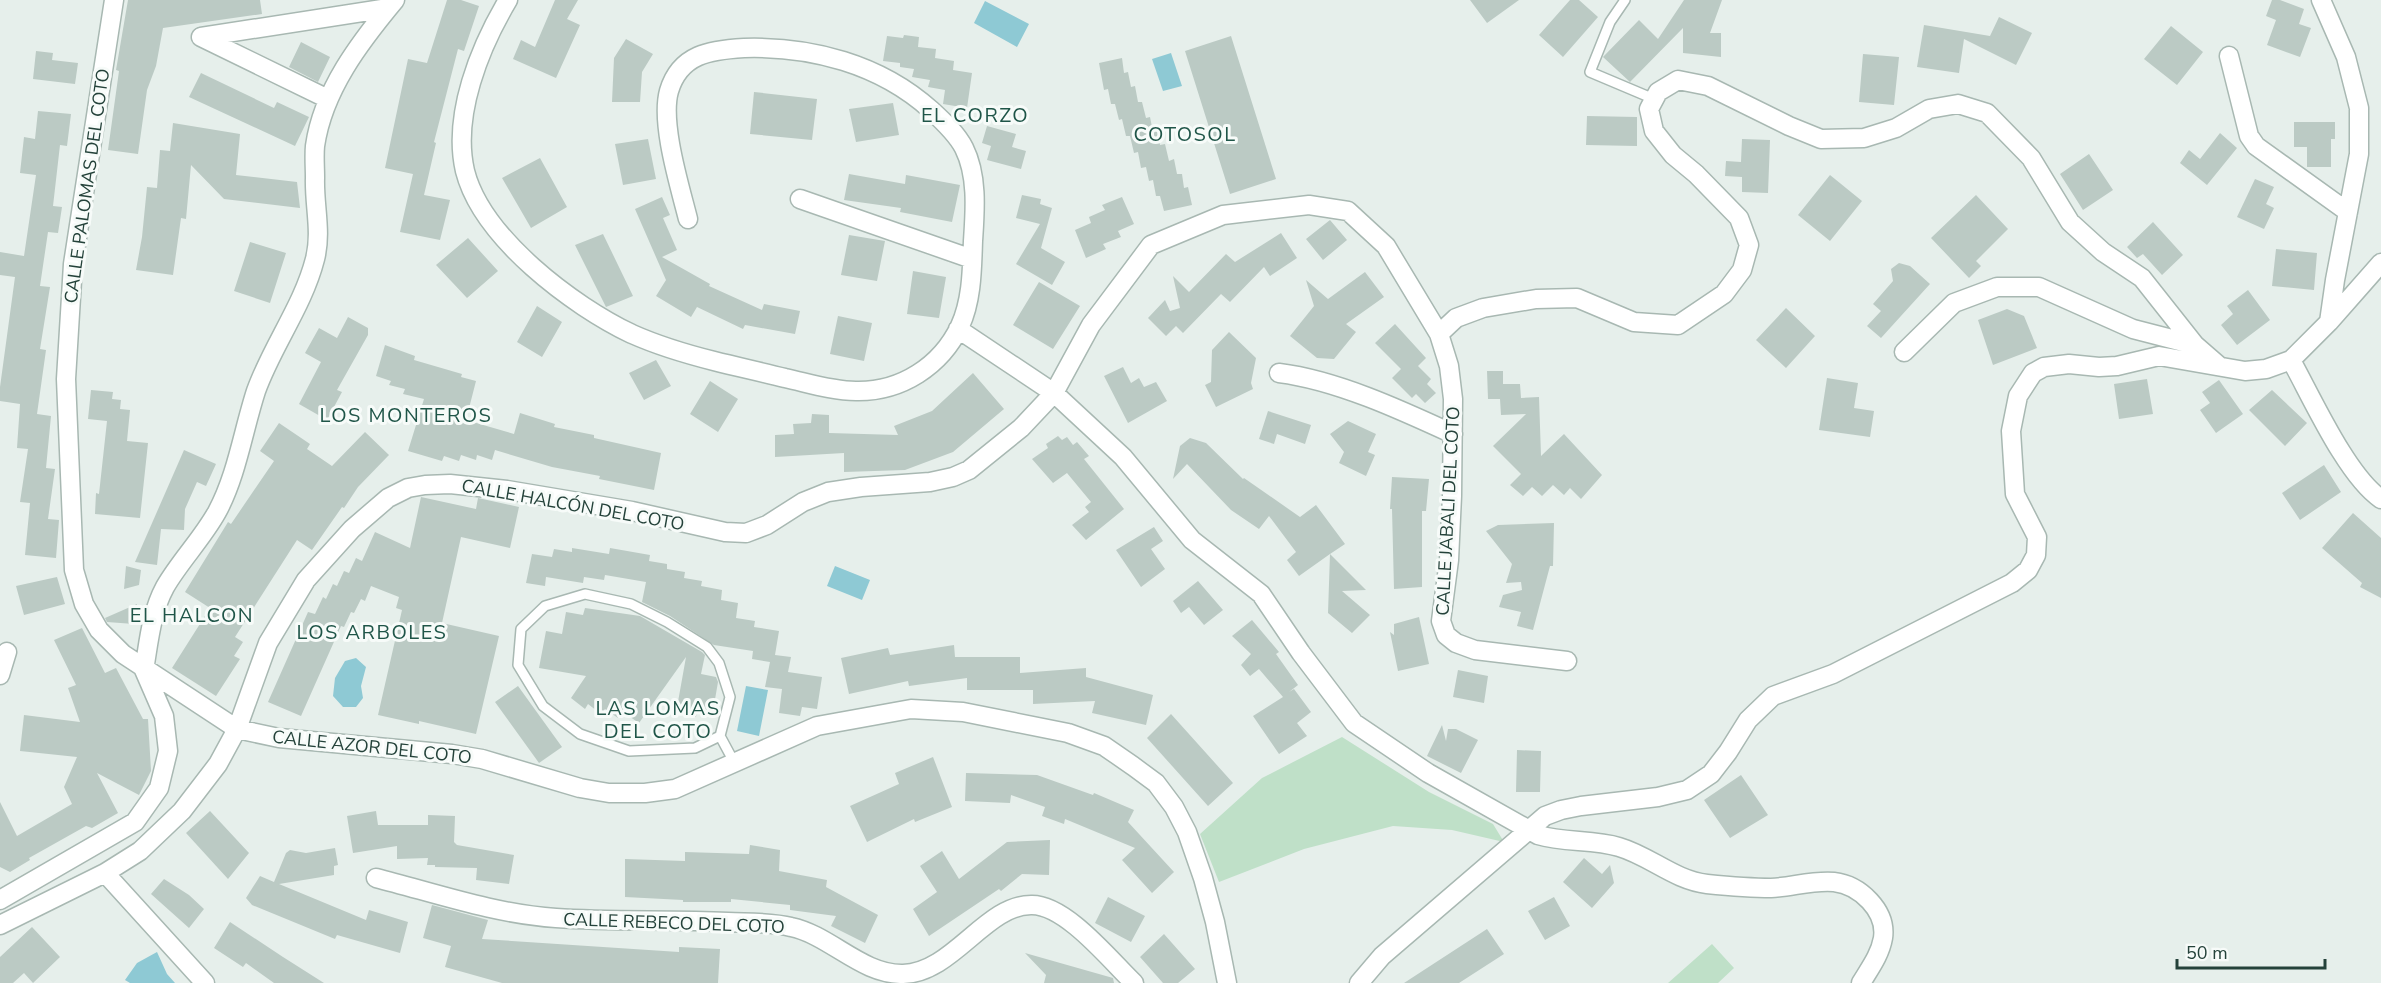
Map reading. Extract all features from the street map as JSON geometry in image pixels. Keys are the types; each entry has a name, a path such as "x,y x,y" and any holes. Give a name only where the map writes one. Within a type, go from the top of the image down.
{"street":[{"name":"CALLE PALOMAS DEL COTO","path":"114,0 73,264 66,379 74,570 84,604 99,630 123,654 144,670 237,729"},
{"path":"508,0 472,78 464,109 462,143 466,173 481,208 506,241 549,281 604,318 632,334 675,351 826,388 857,391 891,387 917,375 943,353 958,329 968,306 972,259 974,177 964,148 942,120 916,96 887,79 843,60 812,52 775,47 708,52 692,58 678,73 669,92 666,113 677,175 688,219"},
{"path":"2321,0 2346,57 2359,108 2360,154 2329,322"},
{"path":"144,670 152,618 166,586 194,549 218,511 232,477 256,391 306,288 316,257 318,229 314,186 315,145 328,99 361,41 391,4"},
{"path":"328,99 201,37 391,4"},
{"path":"2229,56 2249,136 2256,146 2348,212"},
{"path":"1439,334 1456,318 1483,308 1536,298 1577,298 1634,322 1678,325 1724,294 1742,270 1749,245 1739,218 1696,174 1673,155 1654,131 1649,109 1658,92 1678,80 1708,86 1789,126 1821,139 1864,138 1896,128 1929,110 1958,104 1987,113 2031,158 2070,222 2103,252 2142,278 2195,345 2218,365"},
{"path":"800,199 972,259"},
{"name":"CALLE JABALI DEL COTO","path":"1054,393 1090,325 1152,245 1223,215 1309,205 1348,211 1386,246 1439,334 1449,366 1453,399 1453,434 1449,560 1441,621 1446,635 1456,643 1475,650 1567,661"},
{"path":"1359,983 1382,956 1545,816 1561,810 1616,800 1658,797 1687,790 1711,774 1748,720 1773,696 1833,674 2012,583 2028,570 2036,555 2037,537 2015,494 2011,431 2012,414 2018,396 2033,373 2044,367 2068,364 2117,366 2159,356 2245,371 2266,369 2291,360 2329,322 2381,263"},
{"path":"1904,352 1954,303 1997,287 2039,287 2133,329 2195,345"},
{"path":"958,329 1054,393 1123,457 1192,540 1261,594 1301,653 1354,723 1428,773 1529,831 1552,839 1600,843 1621,848 1650,860 1682,878 1705,884 1770,888 1837,882 1856,890 1871,901 1880,916 1884,936 1879,955 1861,983"},
{"path":"2291,360 2341,450 2367,490 2381,499"},
{"path":"1279,374 1304,376 1403,411 1453,434"},
{"name":"CALLE HALCÓN DEL COTO","path":"0,925 105,873 140,851 182,811 218,764 237,729 268,643 306,580 352,529 388,498 408,488 425,484 450,484 507,490 632,512 725,532 746,533 767,525 803,502 828,492 930,482 953,477 969,470 1021,428 1054,393"},
{"path":"0,675 7,652"},
{"name":"CALLE PALOMAS DEL COTO","path":"0,900 135,822 159,788 168,751 164,716 144,670"},
{"name":"CALLE AZOR DEL COTO","path":"237,729 279,738 472,757 580,788 609,793 645,793 675,789 817,726 911,709 963,712 1024,722 1068,733 1104,746 1156,783 1174,807 1187,832 1215,922 1227,983"},
{"path":"105,873 205,983"},
{"name":"CALLE REBECO DEL COTO","path":"376,878 522,915 559,918 690,920 794,927 885,972 902,974 922,971 943,960 1001,915 1032,905 1049,908 1066,917 1134,983"}],"lane":[{"path":"1625,0 1610,22 1590,72 1654,99"},
{"path":"720,736 695,748 629,751 580,734 543,706 518,665 521,629 545,606 585,594 631,604 667,622 707,647 719,663 730,697 720,736 734,762"}],"green space":[{"path":"1342,737 1429,792 1493,824 1504,842 1452,830 1393,826 1304,849 1219,882 1200,834 1262,778"},
{"path":"1712,944 1734,968 1718,983 1668,983"}],"water":[{"path":"985,1 1029,24 1017,47 974,23"},
{"path":"1171,53 1182,86 1163,91 1152,59"},
{"path":"835,566 870,580 862,600 827,586"},
{"path":"356,658 366,667 361,686 363,698 356,707 343,707 333,696 335,678 345,661"},
{"path":"746,686 768,690 759,736 737,731"},
{"path":"157,952 167,974 175,983 130,983 125,980 137,963"}],"building":[{"path":"128,0 260,0 262,14 163,28 156,66 147,90 138,154 108,150 119,71 116,70"},
{"path":"447,0 461,0 479,6 464,51 458,49 434,142 436,143 424,195 450,200 440,240 400,232 413,174 385,168 408,59 427,63"},
{"path":"555,0 578,0 567,19 580,25 556,78 513,59 521,40 535,47"},
{"path":"1470,0 1519,0 1487,23"},
{"path":"1570,0 1579,0 1598,17 1563,57 1539,35"},
{"path":"1684,0 1722,0 1710,33 1721,33 1721,57 1683,53 1683,28 1630,82 1603,57 1639,20 1658,39"},
{"path":"2272,0 2280,0 2304,9 2299,24 2311,28 2300,57 2267,45 2276,20 2266,16"},
{"path":"1999,17 2032,33 2016,65 1964,39 1959,73 1917,67 1924,25 1990,36"},
{"path":"2171,26 2203,52 2177,85 2144,59"},
{"path":"904,35 919,37 918,47 936,49 935,58 954,61 953,70 972,73 967,108 943,104 945,90 928,87 930,80 912,77 914,69 900,67 900,63 883,61 887,36 903,38"},
{"path":"1231,36 1276,179 1230,194 1185,51"},
{"path":"626,39 653,54 642,72 640,102 612,102 614,58"},
{"path":"301,42 330,57 318,82 289,67"},
{"path":"36,51 53,53 52,60 78,63 75,84 33,79"},
{"path":"1863,54 1899,57 1894,105 1859,102"},
{"path":"1122,58 1124,73 1128,72 1131,87 1135,86 1138,102 1142,102 1146,118 1150,117 1153,132 1158,131 1160,145 1165,144 1169,161 1174,159 1177,174 1182,174 1184,188 1188,187 1192,205 1164,211 1160,196 1156,196 1153,180 1149,181 1146,167 1141,168 1138,152 1134,153 1130,136 1126,136 1115,104 1111,104 1108,89 1104,90 1099,63"},
{"path":"201,73 274,108 277,102 309,117 295,146 189,97"},
{"path":"754,92 817,99 812,140 750,134"},
{"path":"893,103 899,135 856,142 849,109"},
{"path":"38,111 71,114 67,146 60,145 53,206 62,207 58,233 48,232 40,286 50,287 40,349 46,350 37,414 51,416 46,468 55,469 48,519 59,520 56,558 25,555 30,503 20,502 28,449 17,448 20,404 0,401 15,277 0,275 0,252 24,256 36,175 20,173 24,137 35,139"},
{"path":"1587,116 1637,117 1637,146 1586,145"},
{"path":"2294,122 2335,122 2335,139 2331,139 2331,167 2307,167 2307,147 2294,147"},
{"path":"173,123 240,134 236,175 297,182 300,208 224,199 191,165 186,219 181,218 173,275 136,270 147,187 157,188 160,150 170,151"},
{"path":"987,126 1016,134 1012,147 1026,151 1021,169 987,160 991,146 982,143"},
{"path":"2220,133 2237,148 2207,185 2180,163 2189,150 2200,159"},
{"path":"648,139 656,179 623,185 615,144"},
{"path":"1742,139 1770,140 1768,193 1742,192 1742,177 1725,176 1726,161 1741,162"},
{"path":"2089,154 2113,190 2083,210 2060,174"},
{"path":"540,158 567,207 531,228 502,178"},
{"path":"849,174 905,184 906,175 960,185 952,222 900,212 901,208 844,200"},
{"path":"1830,175 1862,201 1830,241 1798,215"},
{"path":"2255,179 2274,187 2266,204 2274,208 2264,229 2237,217"},
{"path":"1022,195 1041,199 1040,204 1052,208 1041,248 1065,262 1052,285 1016,264 1040,224 1016,218"},
{"path":"1976,195 2008,229 1976,261 1981,266 1969,278 1931,238"},
{"path":"662,197 670,215 663,218 677,250 662,257 710,284 709,286 762,310 764,304 800,311 795,334 745,325 743,329 697,307 691,317 656,296 666,280 635,209"},
{"path":"1122,197 1134,224 1118,231 1121,237 1103,244 1106,249 1086,258 1075,230 1091,223 1089,217 1105,210 1102,205"},
{"path":"1330,220 1347,240 1323,260 1306,239"},
{"path":"2153,222 2183,255 2162,275 2143,254 2137,258 2127,247"},
{"path":"1281,233 1297,258 1270,276 1264,267 1230,302 1221,294 1183,333 1176,326 1166,336 1148,318 1165,300 1170,311 1180,308 1173,276 1189,292 1226,254 1235,262"},
{"path":"603,234 633,296 606,307 575,245"},
{"path":"849,235 885,241 877,281 841,275"},
{"path":"468,238 498,271 467,298 436,265"},
{"path":"250,242 286,253 270,303 234,291"},
{"path":"2276,249 2317,253 2314,290 2272,286"},
{"path":"1899,263 1910,266 1930,284 1881,338 1867,326 1881,311 1873,304 1893,281 1891,269"},
{"path":"913,271 946,277 939,318 907,314"},
{"path":"1365,272 1384,297 1346,324 1356,332 1334,359 1317,358 1290,336 1314,306 1306,280 1328,299"},
{"path":"1039,282 1080,306 1053,349 1013,325"},
{"path":"2248,290 2270,320 2237,345 2221,325 2233,314 2227,306"},
{"path":"537,306 562,322 542,357 517,342"},
{"path":"1786,308 1815,336 1786,368 1756,340"},
{"path":"2007,309 2024,316 2037,348 1993,365 1978,320"},
{"path":"838,316 872,323 864,361 830,354"},
{"path":"348,317 368,328 368,335 337,390 342,392 327,420 299,404 321,362 305,353 319,328 337,338"},
{"path":"1395,324 1426,358 1418,366 1431,379 1427,384 1436,393 1425,403 1416,394 1412,398 1392,378 1401,369 1375,343"},
{"path":"1229,332 1256,358 1251,383 1253,389 1216,407 1205,385 1211,382 1212,350"},
{"path":"385,345 415,356 414,360 462,374 461,377 476,381 466,420 514,434 520,413 555,424 554,427 661,453 654,490 599,479 600,476 552,467 495,450 492,460 477,455 476,460 461,455 459,461 444,456 442,461 408,451 424,399 403,394 405,389 389,385 391,381 376,376"},
{"path":"656,360 671,386 644,400 629,373"},
{"path":"1123,367 1131,383 1139,378 1144,387 1156,382 1167,401 1128,423 1104,376"},
{"path":"1487,371 1503,371 1503,384 1520,384 1521,398 1539,397 1541,456 1564,434 1602,475 1581,499 1570,488 1564,495 1553,485 1542,496 1532,487 1523,496 1510,485 1521,474 1493,446 1526,414 1501,415 1500,399 1488,399"},
{"path":"973,373 1004,409 953,452 905,470 844,472 844,453 775,457 775,435 794,434 793,424 811,423 812,414 829,415 829,433 898,435 894,426 932,411"},
{"path":"1827,378 1858,383 1854,408 1874,411 1870,437 1819,430"},
{"path":"2147,379 2153,414 2119,419 2114,384"},
{"path":"2219,380 2243,414 2216,433 2200,410 2210,403 2202,392"},
{"path":"710,381 738,399 718,432 690,414"},
{"path":"91,390 113,392 112,399 121,400 120,409 130,410 127,441 148,443 140,518 95,514 107,421 88,419"},
{"path":"2272,390 2307,423 2285,446 2249,410"},
{"path":"1268,411 1311,425 1305,444 1277,434 1274,444 1259,439"},
{"path":"1348,421 1376,434 1368,452 1375,455 1366,476 1339,463 1344,452 1330,434"},
{"path":"279,423 310,444 307,449 332,466 365,432 389,455 358,487 312,550 297,540 235,637 243,642 234,656 240,659 216,696 172,668 210,608 185,592 228,522 231,524 274,461 260,451"},
{"path":"1058,436 1062,440 1067,437 1073,445 1077,442 1089,456 1084,459 1124,509 1086,540 1072,525 1089,512 1085,507 1091,502 1067,473 1053,483 1032,459 1048,448 1046,444"},
{"path":"1190,438 1206,443 1243,479 1300,517 1316,505 1345,544 1299,576 1287,560 1296,552 1269,516 1259,529 1231,510 1187,464 1173,479 1180,446"},
{"path":"184,450 216,464 206,486 197,482 185,509 184,530 161,529 157,565 135,562"},
{"path":"2324,465 2341,492 2300,520 2282,493"},
{"path":"1392,477 1429,479 1426,511 1422,511 1422,587 1394,589 1392,509 1390,509"},
{"path":"421,497 476,509 478,498 519,507 510,548 461,537 442,623 499,636 476,734 419,721 419,724 378,715 402,610 396,608 399,597 371,586 365,601 361,599 354,613 351,612 344,627 341,626 301,716 268,702 308,612 315,614 323,597 326,599 333,584 337,586 344,571 349,573 356,558 362,561 375,532 410,548"},
{"path":"2353,513 2381,538 2381,598 2360,587 2362,583 2322,548"},
{"path":"1554,523 1553,566 1550,566 1533,630 1517,626 1521,612 1499,607 1503,595 1522,590 1521,582 1506,583 1512,564 1486,531 1498,525"},
{"path":"1154,527 1163,541 1151,549 1165,569 1141,587 1116,550"},
{"path":"572,548 609,554 610,548 650,555 649,561 667,564 667,569 685,572 684,578 702,581 701,586 722,590 721,600 738,603 736,618 755,621 754,627 779,631 775,655 791,657 788,672 822,677 817,709 802,707 800,716 779,713 782,689 765,687 770,662 752,659 753,651 714,645 670,616 642,602 646,582 605,575 604,580 584,577 583,583 546,577 545,586 526,583 532,554 552,557 554,549 572,552"},
{"path":"1330,554 1366,590 1342,591 1370,615 1352,633 1328,613"},
{"path":"126,566 141,570 139,585 124,589"},
{"path":"57,577 65,604 24,615 16,586"},
{"path":"1198,581 1223,610 1204,625 1189,607 1181,613 1173,601"},
{"path":"137,604 134,624 107,622 105,618"},
{"path":"585,608 640,616 702,652 705,655 701,674 716,677 718,682 713,711 697,708 696,717 676,713 686,657 639,723 623,712 618,718 605,709 601,714 588,704 585,709 571,698 586,676 539,668 546,631 562,634 566,612 583,615"},
{"path":"1419,617 1429,664 1398,671 1390,632 1394,635 1394,624"},
{"path":"1252,620 1279,652 1276,654 1298,685 1289,692 1294,689 1311,712 1297,723 1307,736 1279,754 1253,716 1283,697 1259,669 1250,676 1241,665 1251,654 1232,636"},
{"path":"82,628 105,673 116,668 143,719 148,719 151,771 139,795 97,773 118,813 92,828 86,826 29,858 30,860 10,872 0,867 0,802 17,836 72,804 64,787 77,757 20,751 24,715 80,722 68,688 76,685 54,640"},
{"path":"954,645 955,657 1020,657 1020,673 1086,668 1086,677 1153,695 1146,725 1092,713 1095,701 1033,704 1033,690 967,690 967,678 909,686 908,681 849,694 841,658 888,648 890,655"},
{"path":"1458,670 1488,676 1484,703 1453,697"},
{"path":"518,686 562,747 539,763 495,702"},
{"path":"1171,714 1233,783 1208,806 1147,738"},
{"path":"1442,725 1446,741 1448,729 1456,729 1478,740 1461,773 1427,756"},
{"path":"1517,750 1541,751 1540,792 1516,792"},
{"path":"933,757 952,807 915,822 914,819 867,842 850,806 899,784 895,773"},
{"path":"966,773 1037,775 1093,795 1094,793 1134,810 1128,822 1174,872 1152,893 1122,860 1135,848 1065,819 1064,824 1042,816 1045,807 1011,795 1010,803 965,801"},
{"path":"1741,775 1768,815 1730,838 1704,800"},
{"path":"210,811 249,853 228,879 186,833"},
{"path":"376,811 378,825 428,825 428,815 455,816 454,842 457,845 514,855 509,884 476,880 477,868 435,867 435,865 427,865 428,858 397,859 397,846 353,853 347,816"},
{"path":"1050,840 1049,875 1022,874 1001,891 999,889 929,936 913,909 937,892 920,866 942,851 959,879 1007,842"},
{"path":"750,845 780,850 779,871 827,880 826,887 878,915 865,943 831,926 836,916 790,910 790,905 731,899 731,902 683,902 683,900 625,897 625,859 685,861 685,852 749,854"},
{"path":"335,848 338,865 334,866 334,875 279,884 366,920 369,910 408,922 400,953 337,935 335,939 252,905 246,898 260,876 274,882 286,853 290,850 306,853"},
{"path":"1584,858 1602,874 1610,865 1614,883 1592,908 1563,882"},
{"path":"164,879 189,895 204,909 189,928 151,894"},
{"path":"1108,897 1145,916 1131,942 1095,923"},
{"path":"1554,897 1570,926 1545,940 1528,911"},
{"path":"432,905 488,920 482,939 679,952 679,947 720,949 718,983 502,983 445,967 451,946 423,938"},
{"path":"230,922 324,983 274,983 246,963 243,967 214,948"},
{"path":"32,927 60,957 33,983 24,973 13,983 0,983 0,957"},
{"path":"1487,929 1504,954 1459,983 1404,983"},
{"path":"1164,934 1195,969 1178,983 1163,983 1140,957"},
{"path":"1025,953 1113,978 1114,983 1044,983 1046,975"}],"district":[{"name":"EL CORZO","path":"975,115"},
{"name":"COTOSOL","path":"1185,134"},
{"name":"LOS MONTEROS","path":"406,415"},
{"name":"EL HALCON","path":"192,615"},
{"name":"LOS ARBOLES","path":"372,632"},
{"name":"LAS LOMAS DEL COTO","path":"658,720"}]}
